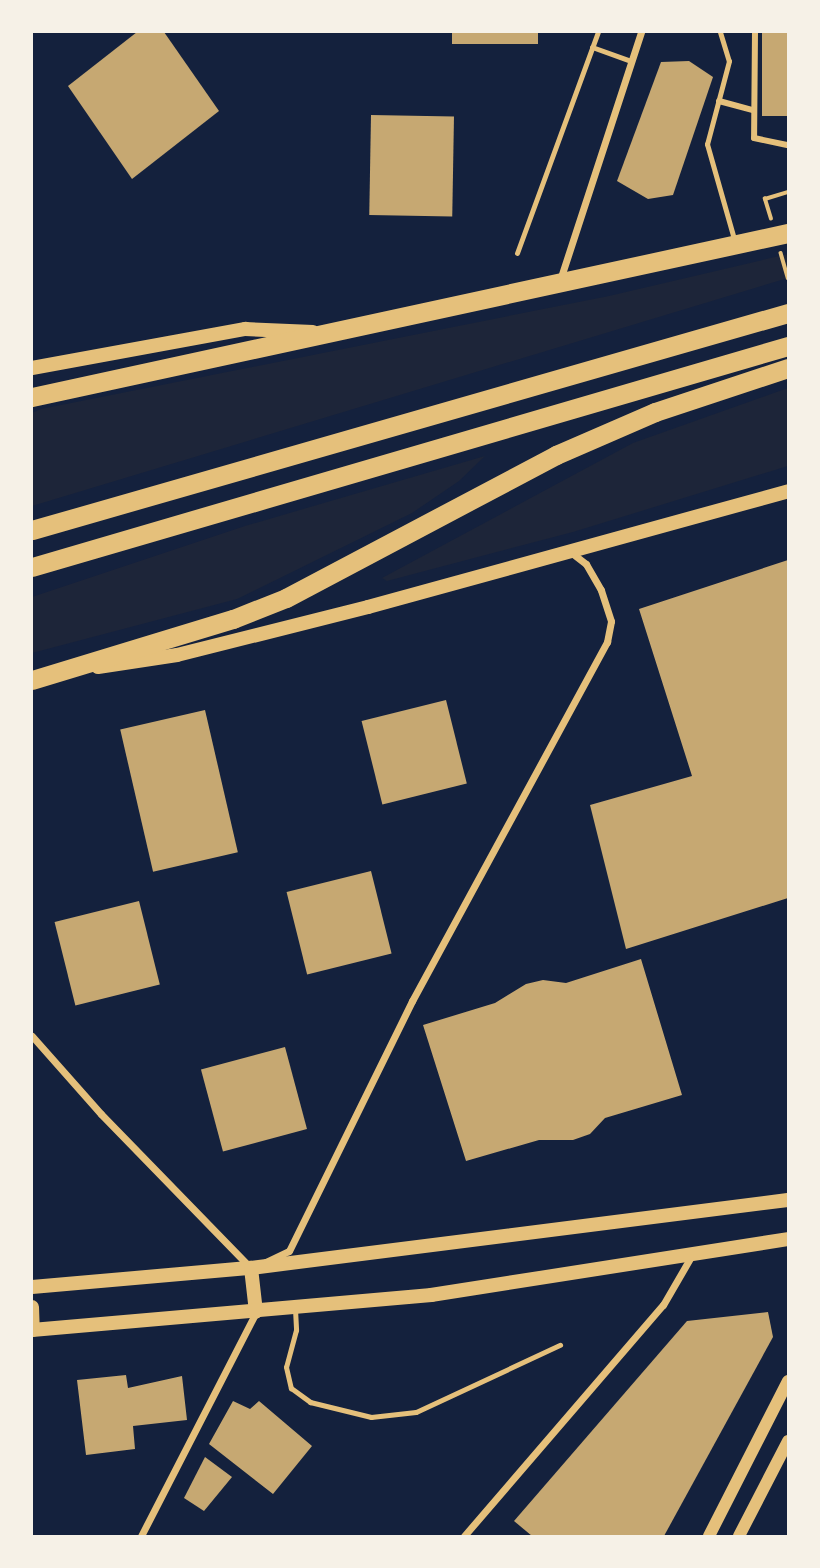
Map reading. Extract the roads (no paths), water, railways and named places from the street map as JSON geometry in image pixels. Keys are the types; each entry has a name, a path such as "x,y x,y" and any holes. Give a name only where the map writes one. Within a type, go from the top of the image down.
{"highway":[{"path":"32,397 318,332 559,285 789,233"},
{"path":"32,530 789,313"},
{"path":"32,567 789,346"},
{"path":"32,680 62,673 286,598 556,455 655,412 789,368"}],"main road":[{"path":"32,368 245,329 318,332"},
{"path":"62,673 177,655 572,553 789,491"},
{"path":"32,1287 251,1268 788,1200"},
{"path":"32,1307 32,1330 295,1310 534,1282 789,1238"},
{"path":"251,1268 256,1312"}],"street":[{"path":"559,285 641,32"},
{"path":"755,32 754,138 789,145"},
{"path":"719,101 753,110"},
{"path":"32,1036 251,1268 289,1251 412,1002 607,642 611,621 601,590 586,564 572,553"},
{"path":"464,1536 663,1305 692,1255"},
{"path":"141,1536 256,1312"},
{"path":"709,1536 789,1381"},
{"path":"740,1536 789,1441"}],"lane":[{"path":"517,253 598,32"},
{"path":"720,32 729,61 707,144 736,246"},
{"path":"592,47 631,61"},
{"path":"295,1310 296,1330 286,1367 291,1388 310,1402 371,1417 416,1412 560,1345"}]}
